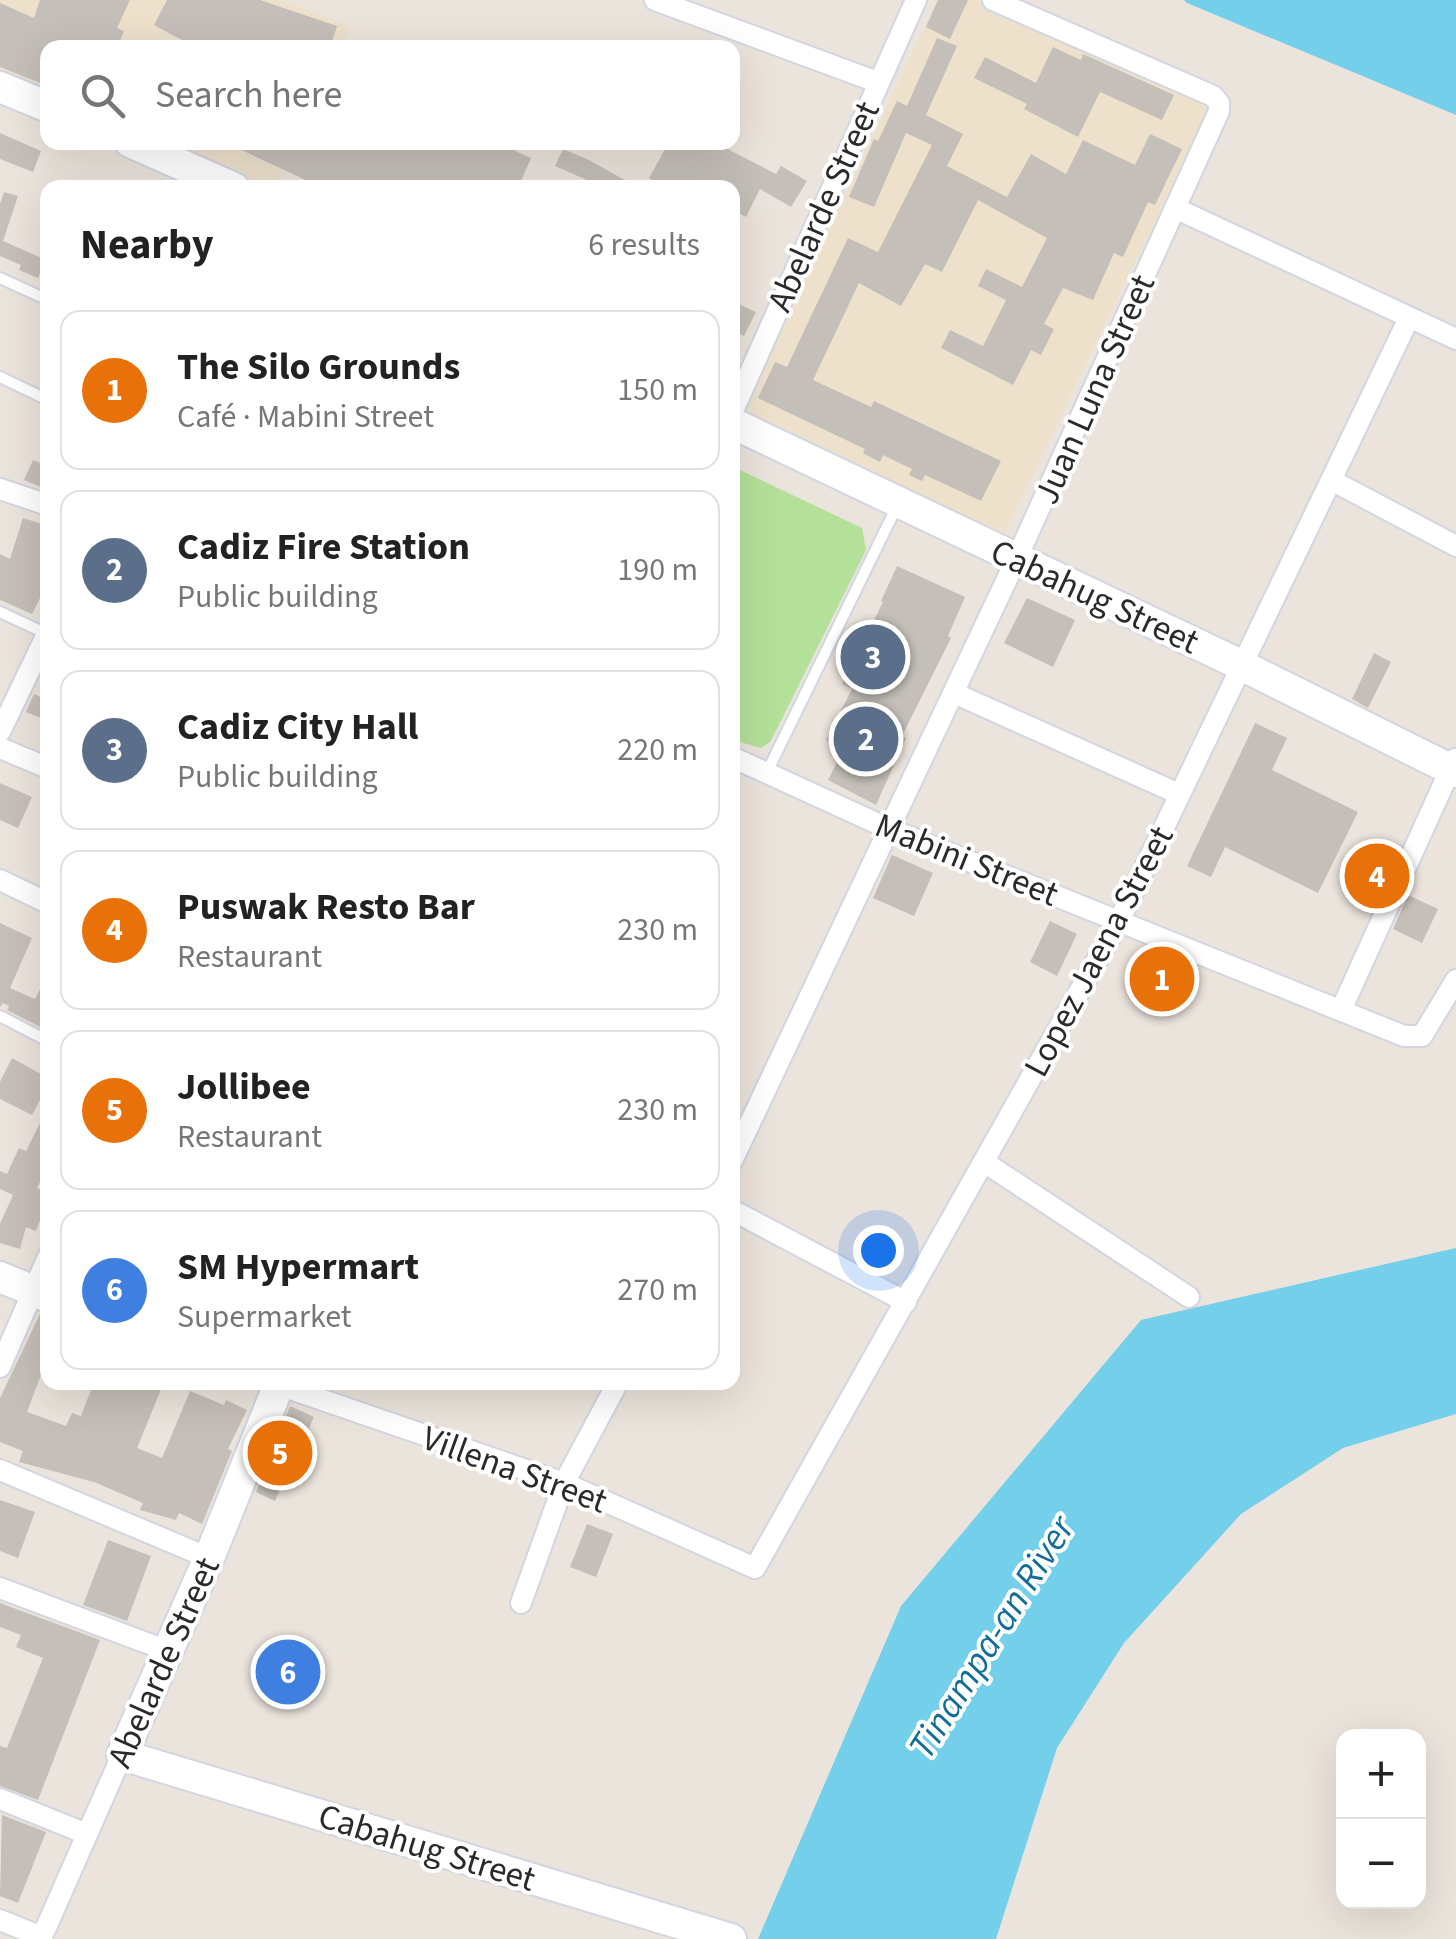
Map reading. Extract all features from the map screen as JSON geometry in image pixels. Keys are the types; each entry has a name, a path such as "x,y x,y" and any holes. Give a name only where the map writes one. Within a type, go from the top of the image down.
{"main road":[{"path":"0,86 40,104"},
{"path":"148,150 216,180"},
{"name":"Cabahug Street","path":"740,426 1454,766"},
{"path":"0,1278 39,1294"},
{"name":"Abelarde Street","path":"122,1755 209,1558 274,1390"},
{"name":"Cabahug Street","path":"122,1755 721,1936"}],"street":[{"path":"655,0 878,82"},
{"name":"Abelarde Street","path":"740,395 916,0"},
{"name":"Juan Luna Street","path":"740,1144 1016,560 1220,103 1214,96 993,0"},
{"path":"1175,208 1456,339"},
{"name":"Lopez Jaena Street","path":"754,1568 1119,920 1409,318"},
{"path":"1333,482 1456,546"},
{"path":"0,489 40,503"},
{"path":"0,732 40,649"},
{"path":"954,693 1179,794"},
{"path":"0,748 40,765"},
{"name":"Mabini Street","path":"740,761 887,828 1404,1036 1422,1036 1456,980"},
{"path":"1341,1010 1454,766"},
{"path":"0,880 40,899"},
{"path":"984,1162 1189,1296"},
{"path":"740,1214 906,1302"},
{"path":"0,1367 39,1294"},
{"name":"Villena Street","path":"293,1390 564,1483 754,1568"},
{"path":"521,1603 564,1483 614,1390"},
{"path":"0,1470 209,1558"},
{"path":"0,1588 168,1652"},
{"name":"Abelarde Street","path":"41,1938 122,1755"},
{"path":"0,1799 87,1834"},
{"path":"0,1920 41,1938"}],"lane":[{"path":"0,278 40,296"},
{"path":"0,377 40,396"},
{"path":"767,772 898,503"},
{"path":"0,612 40,631"},
{"path":"0,1016 40,1038"}],"shaded area":[{"path":"0,0 281,0 351,27 344,40 40,40 40,88 0,68"},
{"path":"937,0 983,0 1211,103 1003,537 743,414"},
{"path":"169,150 293,150 278,180 232,180"}],"green space":[{"path":"740,470 862,528 866,550 778,727 770,742 761,748 740,742"}],"water":[{"path":"1184,0 1456,0 1456,115 1187,3"},
{"name":"Tinampa-an River","path":"1456,1248 1456,1414 1343,1448 1241,1514 1124,1643 1057,1748 996,1939 758,1939 901,1606 1141,1320"}],"building":[{"path":"40,0 130,0 117,28 124,31 120,40 40,40 40,83 0,67 0,3 34,18"},
{"path":"167,0 260,0 337,26 333,40 182,40 154,25"},
{"path":"938,0 968,0 950,39 926,27"},
{"path":"937,38 957,46 926,115 963,134 947,166 1007,197 1031,154 1066,174 1083,140 1135,165 1150,134 1182,149 1155,205 1148,202 1123,257 1114,253 1093,300 1063,288 1044,324 1054,329 1041,355 1031,350 1013,385 941,348 950,330 983,346 1006,300 978,286 986,269 1022,287 1047,238 978,200 942,272 925,264 901,306 859,283 813,380 871,407 874,401 1001,461 981,501 925,475 922,481 909,475 912,469 883,455 880,462 863,453 865,449 758,398 775,362 787,367 848,238 878,252 932,145 906,133 874,207 849,197 874,139 878,141 897,101 907,106"},
{"path":"1053,47 1081,60 1083,54 1174,95 1162,120 1100,92 1078,137 1024,109 1027,104 974,78 985,57 1036,83"},
{"path":"0,133 41,151 33,172 0,159"},
{"path":"241,150 515,150 531,158 521,180 306,180"},
{"path":"565,150 625,180 587,180 555,166"},
{"path":"665,150 730,150 776,174 781,166 807,181 791,207 760,189 746,217 740,214 740,180 649,178"},
{"path":"4,192 18,196 3,241 40,257 38,278 0,256 0,204"},
{"path":"740,305 756,312 744,336 740,334"},
{"path":"33,460 40,463 40,487 24,480"},
{"path":"23,518 40,523 40,598 32,614 0,600 0,554 10,559"},
{"path":"897,566 965,597 948,636 951,638 902,736 906,738 876,805 828,780 844,748 826,740 852,689 842,684"},
{"path":"1027,598 1075,620 1053,667 1004,643"},
{"path":"1374,653 1391,662 1368,708 1352,699"},
{"path":"34,694 40,697 40,718 26,712"},
{"path":"1255,723 1287,738 1272,770 1358,812 1318,893 1225,847 1211,877 1187,866"},
{"path":"0,783 32,797 18,828 0,820"},
{"path":"892,855 933,873 914,916 873,898"},
{"path":"1408,895 1438,909 1422,943 1393,929"},
{"path":"1050,921 1077,934 1057,976 1030,962"},
{"path":"0,923 32,938 10,988 35,999 40,989 40,1027 7,1010 9,1006 3,1003 0,1007"},
{"path":"12,1058 40,1074 40,1100 32,1115 0,1099 0,1082"},
{"path":"40,1123 40,1220 36,1231 26,1227 20,1249 0,1243 0,1224 13,1195 0,1189 0,1171 7,1174 19,1148 26,1151"},
{"path":"40,1314 40,1378 27,1412 66,1426 72,1413 81,1416 91,1390 161,1390 137,1448 162,1458 190,1391 247,1410 228,1449 232,1451 202,1524 179,1513 176,1520 140,1510 143,1503 94,1482 19,1462 23,1451 0,1442 0,1398"},
{"path":"290,1406 314,1417 275,1501 256,1492"},
{"path":"0,1500 35,1512 18,1558 0,1551"},
{"path":"587,1524 613,1534 596,1577 570,1567"},
{"path":"108,1540 151,1556 127,1621 83,1605"},
{"path":"0,1603 100,1640 38,1800 0,1786 0,1746 7,1748 43,1658 16,1647 21,1635 0,1627"},
{"path":"2,1815 46,1832 18,1903 0,1896"}],"place":[{"name":"Cadiz City Hall","path":"873,657"},
{"name":"Cadiz Fire Station","path":"866,739"},
{"name":"Puswak Resto Bar","path":"1377,876"},
{"name":"The Silo Grounds","path":"1162,979"},
{"name":"Jollibee","path":"280,1453"},
{"name":"SM Hypermart","path":"288,1672"}]}
